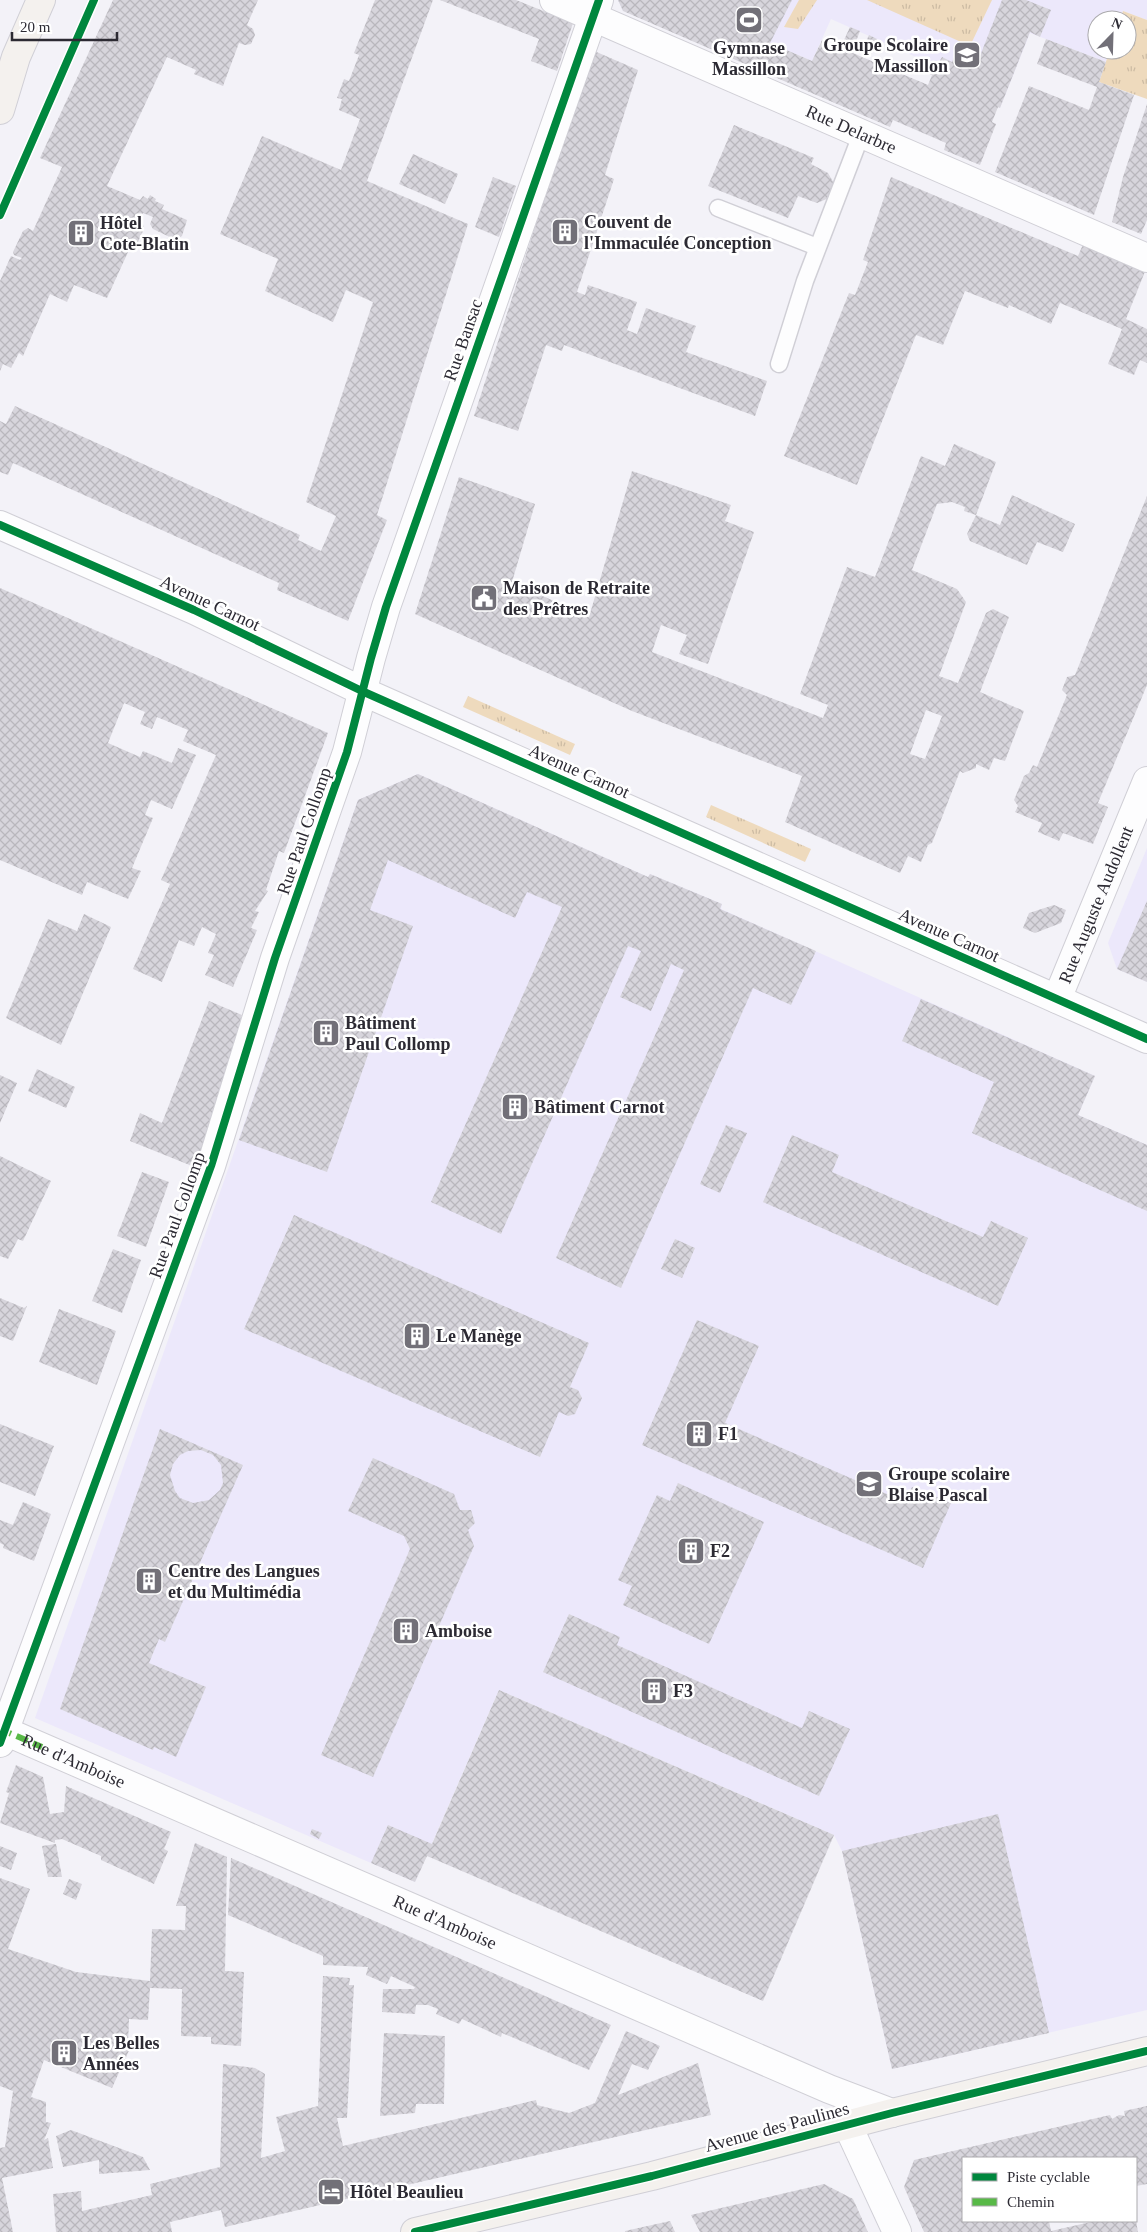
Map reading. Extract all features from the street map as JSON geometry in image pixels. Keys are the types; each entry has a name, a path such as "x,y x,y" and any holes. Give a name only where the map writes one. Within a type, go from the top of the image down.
{"main road":[{"path":"0,110 16,57 41,0"},
{"name":"Avenue des Paulines","path":"415,2232 755,2150 847,2124 1147,2050"}],"street":[{"name":"Rue Delarbre","path":"554,0 596,8 861,135 1147,258"},
{"name":"Rue Bansac","path":"364,692 370,658 389,599 596,8"},
{"name":"Avenue Carnot","path":"0,525 194,610 364,692 1147,1039"},
{"name":"Rue Paul Collomp","path":"1,1734 211,1166 276,958 342,767 364,692"},
{"name":"Rue Auguste Audollent","path":"1057,999 1147,781"},
{"name":"Rue d'Amboise","path":"1,1734 830,2089 892,2113"},
{"path":"847,2124 896,2232"}],"lane":[{"path":"779,364 818,247 861,135"},
{"path":"718,208 818,247"}],"shaded area":[{"name":"Groupe Scolaire Massillon","path":"618,0 1147,0 1147,20 1137,16 1137,10 1087,10 1087,55 1030,33 1000,108 970,81 831,19 812,61 702,14 623,11"},
{"path":"418,774 648,877 650,874 722,904 721,909 1095,1076 1078,1115 1147,1145 1147,2010 892,2069 842,1851 834,1835 499,1690 415,1882 35,1718 358,800"},
{"path":"1147,848 1147,982 1117,969 1108,943"}],"green space":[{"path":"799,0 817,0 798,29 784,27"},
{"path":"867,0 992,0 970,46"},
{"path":"1137,16 1147,20 1147,99 1099,82 1107,60 1137,60"},
{"path":"468,696 575,744 570,755 463,707"},
{"path":"711,805 811,849 805,862 706,817"}],"building":[{"path":"113,0 258,0 247,25 253,29 255,35 251,44 239,43 223,86 194,74 196,70 167,57 107,186 140,200 143,196 148,199 150,195 156,199 155,201 164,205 162,209 187,220 182,236 176,240 153,229 150,224 153,217 143,213 139,223 143,224 144,229 135,248 132,251 129,250 107,298 74,285 67,302 50,294 23,356 19,353 11,368 3,364 0,371 0,281 11,256 20,260 22,258 14,255 13,252 23,231 28,228 33,231 62,167 40,158"},
{"path":"375,0 433,0 367,181 468,224 377,515 387,520 348,621 277,590 279,583 13,463 8,475 0,472 0,421 6,424 15,406 300,535 298,540 321,551 336,516 306,502 373,302 346,290 333,322 265,291 278,259 220,234 262,136 341,170 360,119 339,110 342,99 337,98 344,79 349,81 359,55 354,53"},
{"path":"440,0 516,0 573,23 557,71 531,61 539,39"},
{"path":"618,0 792,0 770,43 812,61 822,40 928,85 932,75 919,70 923,60 937,66 942,57 952,62 956,52 978,61 1002,0 1026,0 1051,10 1040,37 1030,32 1000,108 998,107 992,122 996,124 980,165 944,150 946,143 893,120 890,127 623,11"},
{"path":"850,27 860,31 855,44 844,40"},
{"path":"869,35 877,39 872,52 863,48"},
{"path":"1046,39 1087,55 1087,60 1106,62 1099,82 1134,95 1094,215 995,172 1029,86 1089,110 1097,87 1037,64"},
{"path":"592,50 638,70 605,175 614,179 577,292 585,295 588,285 637,302 627,330 637,334 646,308 696,326 686,352 767,381 755,416 564,345 562,351 546,345 518,431 474,416"},
{"path":"1147,104 1147,220 1141,234 1112,222 1123,177"},
{"path":"734,125 814,158 811,164 828,173 835,185 829,198 817,203 798,196 788,218 708,186"},
{"path":"413,154 458,174 445,204 399,184"},
{"path":"493,177 516,186 499,237 475,227"},
{"path":"891,177 1078,256 1084,242 1146,269 1126,319 1147,329 1147,363 1140,360 1134,375 1108,364 1122,329 1060,303 1051,324 1009,305 1008,308 965,291 943,345 916,335 857,485 784,456 849,293 855,295 868,262 863,260"},
{"path":"954,444 996,462 976,515 964,511 965,507 952,502 937,504 912,570 957,589 966,602 939,676 958,683 986,613 993,609 1009,617 980,692 1024,711 1005,761 994,758 989,770 976,764 976,768 963,773 960,771 932,843 928,845 921,862 908,856 900,873 785,822 802,776 632,711 415,614 459,477 535,504 512,582 589,617 632,471 731,505 725,521 754,532 708,664 679,654 687,635 661,625 652,652 823,718 828,705 800,694 847,567 875,577 921,456 945,466","holes":["926,710 942,716 925,759 910,754"]},
{"path":"1012,495 1075,524 1063,552 1037,542 1027,565 970,541 967,534 976,515 1000,525"},
{"path":"1147,496 1147,685 1098,803 1108,807 1093,844 1063,833 1059,841 1038,832 1042,823 1015,812 1018,806 1014,800 1024,776 1029,773 1033,765 1037,767 1067,695 1062,690 1067,677 1075,675"},
{"path":"0,588 328,733 284,853 279,851 266,890 268,891 255,911 259,912 251,928 257,930 233,987 205,975 214,955 208,953 216,934 202,927 194,946 179,940 162,982 133,969 170,884 161,880 216,755 183,741 188,730 157,717 152,729 140,724 145,712 124,703 108,743 140,757 143,751 172,763 178,748 196,755 172,809 151,800 145,815 153,818 132,868 141,871 128,899 87,882 82,895 0,860"},
{"name":"Bâtiment Carnot","path":"418,774 648,877 650,874 722,904 720,909 816,951 791,1005 753,988 621,1288 556,1258 684,970 671,964 651,1011 620,997 641,951 628,946 501,1234 431,1202 562,907 527,892 515,918 388,860 370,910 413,926 327,1172 239,1140 358,800"},
{"path":"1147,901 1147,982 1117,969"},
{"path":"1054,905 1066,910 1061,923 1035,933 1023,928 1029,913"},
{"path":"84,914 111,927 61,1045 6,1018 48,919 77,931"},
{"path":"921,999 1095,1076 1078,1115 1147,1145 1147,1211 972,1133 994,1082 902,1041"},
{"path":"209,1001 242,1015 197,1168 130,1141 140,1113 162,1123"},
{"path":"37,1069 75,1087 66,1108 28,1091"},
{"path":"0,1075 17,1083 0,1123"},
{"path":"726,1125 747,1133 720,1193 700,1184"},
{"path":"792,1135 839,1155 832,1172 983,1237 991,1221 1028,1238 998,1306 763,1202"},
{"path":"0,1156 51,1181 23,1241 18,1239 8,1259 0,1256"},
{"path":"142,1172 169,1182 146,1247 117,1236"},
{"name":"Le Manège","path":"294,1215 589,1343 570,1387 578,1390 582,1398 575,1414 568,1416 559,1412 540,1457 244,1329"},
{"path":"675,1239 695,1248 682,1278 661,1269"},
{"path":"113,1249 141,1260 122,1313 92,1301"},
{"path":"0,1298 24,1308 27,1306 13,1341 0,1336"},
{"path":"59,1309 116,1331 97,1385 39,1362"},
{"name":"F1","path":"697,1320 759,1346 725,1423 905,1502 912,1487 951,1503 923,1568 642,1445"},
{"path":"0,1424 54,1446 35,1496 0,1482"},
{"name":"Centre des Langues et du Multimédia","path":"160,1429 243,1465 165,1642 159,1639 149,1663 206,1687 176,1757 154,1747 153,1750 60,1709","holes":["201,1450 213,1455 221,1465 223,1483 220,1490 209,1500 193,1503 180,1498 175,1491 170,1475 173,1464 180,1455 188,1451"]},
{"name":"Amboise","path":"373,1458 454,1494 460,1510 471,1510 475,1523 468,1530 474,1546 373,1777 321,1755 410,1549 404,1536 348,1511"},
{"name":"F2","path":"678,1483 764,1522 709,1644 623,1605 632,1586 618,1580 657,1495 670,1501"},
{"path":"23,1502 51,1514 34,1561 3,1548 4,1545 0,1543 0,1520 13,1525"},
{"name":"F3","path":"569,1614 620,1637 617,1645 802,1728 809,1711 850,1729 819,1796 543,1672"},
{"path":"499,1690 834,1835 763,2001 427,1856 415,1882 371,1863 388,1825 432,1844"},
{"path":"16,1765 43,1777 50,1814 64,1812 66,1786 171,1832 164,1849 168,1851 154,1884 101,1860 101,1856 62,1839 55,1840 55,1843 0,1823 9,1793 6,1792"},
{"path":"998,1814 1049,2033 892,2069 842,1851"},
{"path":"312,1829 322,1833 319,1839 310,1834"},
{"path":"195,1843 227,1857 225,1971 244,1972 241,2046 211,2044 211,2037 181,2036 182,1989 150,1988 148,2020 129,2019 128,2046 131,2046 112,2088 44,2060 31,2097 46,2102 46,2122 51,2123 44,2140 48,2138 53,2168 2,2178 13,2232 0,2232 0,2148 5,2147 13,2091 0,2086 0,1878 30,1889 8,1949 76,1972 150,1981 152,1929 185,1930 186,1906 176,1906"},
{"path":"56,1844 62,1877 48,1877 42,1846"},
{"path":"0,1846 17,1853 11,1870 0,1866"},
{"path":"231,1858 611,2025 589,2070 502,2033 501,2037 462,2019 459,2024 436,2014 438,2009 428,2005 416,2005 415,2014 382,2012 383,1989 414,1989 415,1987 391,1976 387,1984 366,1975 368,1967 323,1965 323,1956 228,1915"},
{"path":"69,1879 82,1884 76,1900 63,1894"},
{"path":"323,1976 350,1978 349,1985 354,1985 347,2118 337,2118 343,2146 536,2100 537,2105 569,2113 595,2103 626,2031 660,2046 648,2070 632,2064 618,2095 698,2063 711,2115 225,2227 221,2210 170,2222 172,2232 56,2232 53,2194 81,2191 82,2211 152,2195 150,2184 220,2167 223,2064 255,2068 265,2074 261,2158 285,2151 276,2117 318,2106"},
{"path":"384,2033 445,2036 444,2104 416,2104 415,2113 380,2116"},
{"path":"1147,2106 1147,2184 1137,2186 1137,2157 962,2157 962,2222 1049,2222 1051,2231 1091,2222 1136,2222 1138,2232 924,2232 904,2187 914,2160 1110,2115 1112,2119 1119,2115 1125,2116 1124,2111"},
{"path":"71,2130 143,2157 150,2170 99,2174 99,2160 63,2167 56,2136"},
{"path":"824,2184 853,2199 868,2232 700,2232 691,2215"},
{"path":"670,2221 675,2232 625,2232 625,2231"}],"marked path":[{"path":"0,1729 42,1747"}],"cycle path":[{"path":"0,215 94,0"},
{"path":"0,1743 211,1166 275,958 347,752 386,607 599,0"},
{"path":"0,525 194,610 364,692 1147,1039"},
{"path":"415,2232 652,2176 892,2113 1147,2051"}],"place":[{"name":"Gymnase Massillon","path":"749,20"},
{"name":"Groupe Scolaire Massillon","path":"967,55"},
{"name":"Couvent de l'Immaculée Conception","path":"565,232"},
{"name":"Hôtel Cote-Blatin","path":"81,233"},
{"name":"Maison de Retraite des Prêtres","path":"484,598"},
{"name":"Bâtiment Paul Collomp","path":"326,1033"},
{"name":"Bâtiment Carnot","path":"515,1107"},
{"name":"Le Manège","path":"417,1336"},
{"name":"F1","path":"699,1434"},
{"name":"Groupe scolaire Blaise Pascal","path":"869,1484"},
{"name":"F2","path":"691,1551"},
{"name":"Centre des Langues et du Multimédia","path":"149,1581"},
{"name":"Amboise","path":"406,1631"},
{"name":"F3","path":"654,1691"},
{"name":"Les Belles Années","path":"64,2053"},
{"name":"Hôtel Beaulieu","path":"331,2192"}]}
